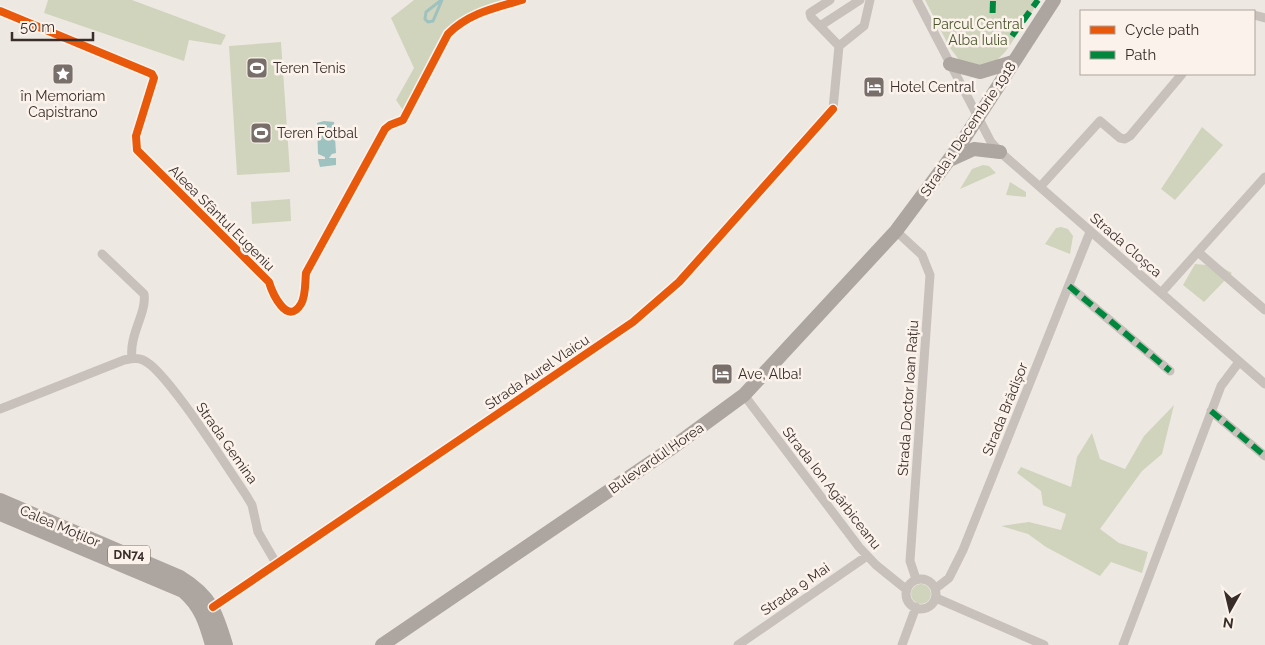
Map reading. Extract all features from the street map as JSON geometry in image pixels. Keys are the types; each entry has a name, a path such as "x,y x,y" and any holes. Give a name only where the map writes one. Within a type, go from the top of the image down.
{"main road":[{"name":"Strada 1 Decembrie 1918","path":"896,231 949,161 1054,0"},
{"path":"950,64 980,72 1013,62"},
{"path":"949,161 958,154 974,149 1000,152"},
{"name":"Bulevardul Horea","path":"382,645 670,450 744,395 896,231"},
{"name":"Calea Moților","path":"0,500 180,577 200,590 208,611 226,645"},
{"name":"Calea Moților","path":"0,514 171,584 208,611 212,645"}],"street":[{"path":"830,0 810,13 839,46 864,26 868,2"},
{"path":"820,26 860,0"},
{"name":"Strada Cloșca","path":"917,0 991,142 1000,152 1265,384"},
{"name":"Strada Aurel Vlaicu","path":"208,611 633,322 657,302 679,282 833,109 839,46"},
{"path":"1040,187 1100,121 1120,138 1125,139 1130,136 1181,75"},
{"path":"1161,293 1265,177"},
{"name":"Strada Doctor Ioan Rațiu","path":"896,231 922,255 930,275 910,561 916,580"},
{"name":"Strada Brădișor","path":"936,593 948,578 963,550 1090,232"},
{"path":"1198,252 1265,310"},
{"path":"0,410 132,358 130,345 144,303 144,294 102,254"},
{"path":"1069,286 1170,371"},
{"name":"Strada Gemina","path":"132,358 142,359 166,380 246,495 252,505 258,532 276,563"},
{"path":"1123,645 1221,386 1239,362"},
{"name":"Strada Ion Agârbiceanu","path":"744,395 867,556 907,590"},
{"path":"1211,411 1265,456"},
{"name":"Strada 9 Mai","path":"738,645 867,556"},
{"path":"916,608 907,598 907,590 916,580 926,579 936,593 1044,645"},
{"path":"916,608 930,606 936,593"},
{"path":"902,645 916,608"}],"green space":[{"path":"48,0 132,0 226,35 221,45 189,40 184,61 44,13"},
{"path":"414,0 508,0 473,11 454,22 447,29 433,51 405,113 396,100 414,68 391,18"},
{"name":"Parcul Central Alba Iulia","path":"925,0 1040,0 1006,51 995,62 982,66 960,61 950,48"},
{"name":"Teren Fotbal","path":"281,42 290,172 237,175 229,46"},
{"path":"1202,127 1223,145 1175,200 1161,189"},
{"path":"983,165 989,166 996,173 960,189 972,169"},
{"path":"1010,182 1026,192 1026,197 1006,195"},
{"path":"290,199 291,221 252,224 251,202"},
{"path":"1056,228 1068,229 1073,236 1070,254 1045,244"},
{"path":"1195,264 1219,266 1232,273 1204,302 1183,285"},
{"path":"1174,405 1162,454 1142,471 1100,529 1119,543 1148,552 1142,573 1111,562 1100,576 1046,547 1028,534 1001,526 1029,522 1061,530 1066,514 1043,505 1041,491 1017,473 1021,467 1071,487 1077,457 1092,433 1100,459 1125,469 1144,436"},
{"path":"921,584 928,587 931,594 928,601 921,604 914,601 911,594 914,587"}],"water":[{"path":"324,121 334,122 336,153 332,154 329,158 336,158 336,165 320,167 318,159 325,159 325,157 318,154 317,123"}],"waterway":[{"path":"440,1 426,12 425,19 428,22 433,21 442,0"}],"marked path":[{"path":"992,31 993,0"},
{"path":"1012,36 1038,0"},
{"path":"1069,286 1170,371"},
{"path":"1211,411 1265,456"}],"cycle path":[{"name":"Aleea Sfântul Eugeniu","path":"0,11 152,74 154,78 136,136 137,150 269,282 273,293 281,305 291,312 296,310 303,301 306,273 385,129 403,120 448,34 474,16 522,0"},
{"path":"213,607 633,322 679,282 833,109"}],"place":[{"name":"Teren Tenis","path":"257,68"},
{"name":"în Memoriam Capistrano","path":"63,74"},
{"name":"Hotel Central","path":"874,87"},
{"name":"Teren Fotbal","path":"261,133"},
{"name":"Ave, Alba!","path":"722,374"}]}
